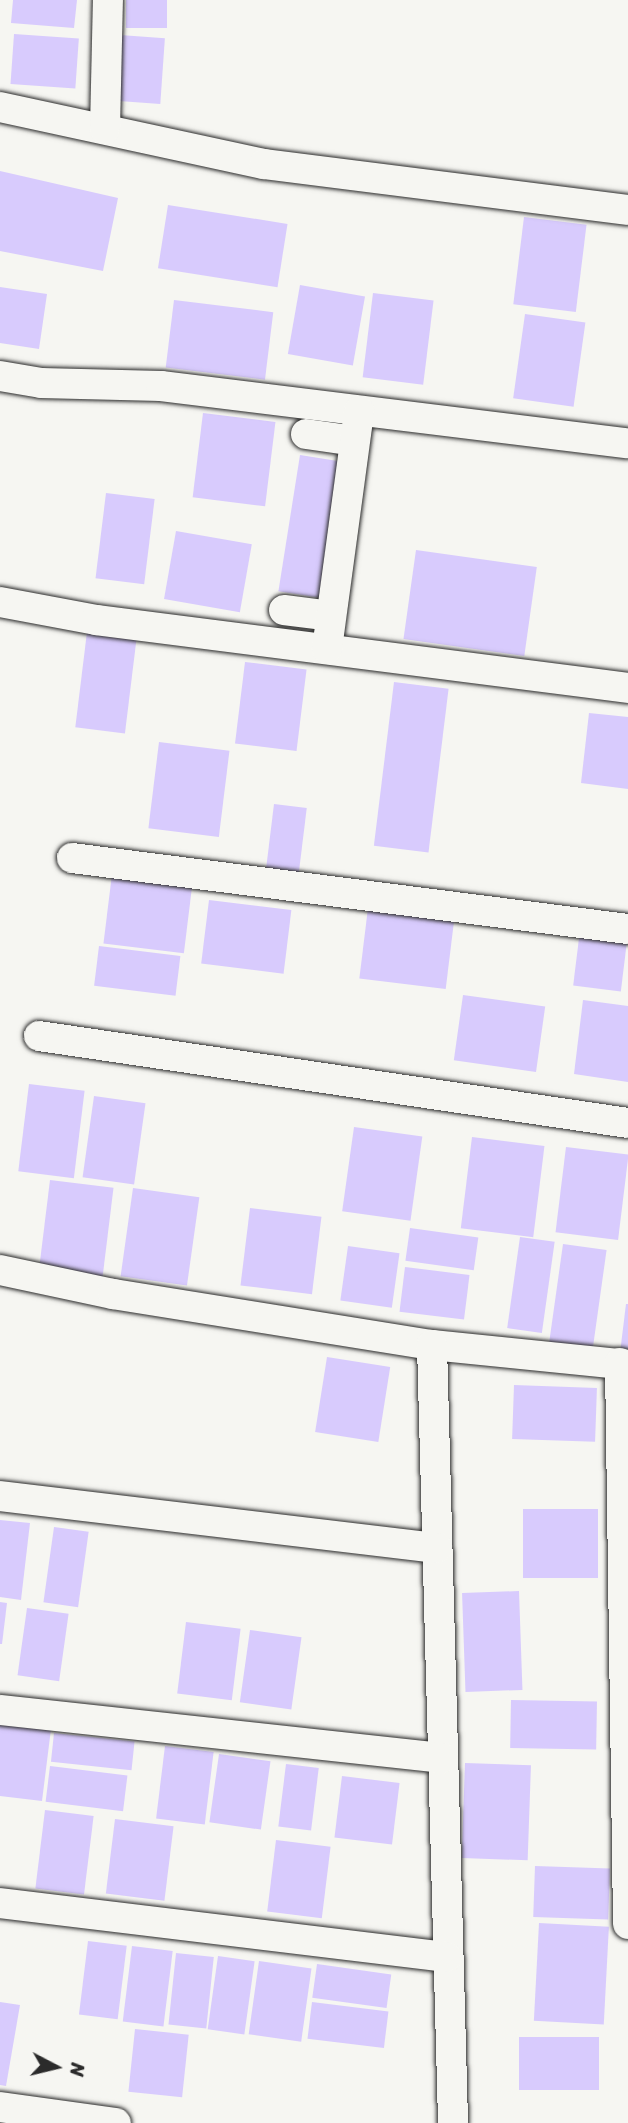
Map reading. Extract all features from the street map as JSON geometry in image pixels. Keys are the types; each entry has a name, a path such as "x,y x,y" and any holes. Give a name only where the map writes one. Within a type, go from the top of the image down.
{"street":[{"path":"105,129 108,0"},
{"path":"0,107 264,164 628,210"},
{"path":"0,376 41,383 161,386 628,443"},
{"path":"327,649 359,411"},
{"path":"306,434 355,441"},
{"path":"0,602 96,620 628,688"},
{"path":"284,610 331,616"},
{"path":"72,858 628,929"},
{"path":"39,1036 628,1123"},
{"path":"0,1270 113,1294 432,1345 624,1364 628,1924"},
{"path":"432,1345 453,2123"},
{"path":"0,1496 437,1548"},
{"path":"0,1710 442,1758"},
{"path":"0,1903 447,1957"},
{"path":"0,2108 116,2123"}],"building":[{"path":"13,0 77,0 74,28 11,23"},
{"path":"126,0 167,0 167,28 126,28"},
{"path":"14,34 79,39 75,88 11,84"},
{"path":"120,35 165,38 160,104 115,101"},
{"path":"0,171 118,198 103,271 0,251"},
{"path":"168,205 288,224 277,287 158,268"},
{"path":"524,217 587,225 576,312 513,304"},
{"path":"300,285 365,296 353,365 288,354"},
{"path":"0,287 47,294 39,349 0,343"},
{"path":"373,293 434,300 423,385 363,377"},
{"path":"174,300 273,312 265,380 166,367"},
{"path":"525,314 585,322 574,407 513,398"},
{"path":"203,413 275,422 265,506 193,497"},
{"path":"300,455 345,462 324,598 278,591"},
{"path":"106,493 155,499 144,584 96,578"},
{"path":"176,531 252,544 240,612 164,599"},
{"path":"416,550 537,567 524,656 403,639"},
{"path":"87,632 137,638 125,733 75,727"},
{"path":"245,662 307,670 297,751 235,743"},
{"path":"394,682 449,689 428,852 374,846"},
{"path":"589,713 628,717 628,789 581,783"},
{"path":"159,742 229,751 219,837 148,828"},
{"path":"274,804 307,808 298,877 265,873"},
{"path":"112,874 192,884 184,953 103,943"},
{"path":"209,900 291,910 284,974 201,964"},
{"path":"368,908 454,919 446,989 359,978"},
{"path":"580,930 628,936 621,991 573,986"},
{"path":"99,946 180,956 176,996 94,986"},
{"path":"463,995 545,1007 536,1072 454,1060"},
{"path":"583,1000 628,1006 628,1082 574,1074"},
{"path":"29,1084 85,1091 74,1178 18,1171"},
{"path":"94,1096 145,1103 134,1184 83,1177"},
{"path":"354,1127 422,1137 410,1221 342,1211"},
{"path":"472,1137 544,1146 533,1237 461,1228"},
{"path":"566,1147 628,1155 618,1240 556,1232"},
{"path":"50,1180 114,1188 102,1278 39,1270"},
{"path":"133,1188 199,1197 187,1285 121,1276"},
{"path":"250,1208 321,1217 312,1294 240,1285"},
{"path":"410,1228 478,1238 474,1270 405,1261"},
{"path":"520,1237 555,1242 542,1333 507,1328"},
{"path":"563,1244 607,1250 593,1350 549,1344"},
{"path":"348,1246 399,1253 392,1308 340,1300"},
{"path":"405,1267 470,1275 464,1320 400,1312"},
{"path":"628,1304 628,1354 620,1353"},
{"path":"327,1357 390,1367 378,1442 315,1432"},
{"path":"514,1385 597,1388 595,1442 512,1439"},
{"path":"523,1509 598,1509 598,1578 523,1578"},
{"path":"0,1520 30,1523 21,1600 0,1597"},
{"path":"54,1527 89,1532 78,1607 43,1602"},
{"path":"519,1591 522,1690 465,1692 462,1593"},
{"path":"0,1602 7,1603 2,1644 0,1644"},
{"path":"27,1608 69,1614 59,1681 18,1675"},
{"path":"186,1622 241,1629 232,1700 177,1693"},
{"path":"250,1630 301,1637 291,1710 240,1702"},
{"path":"511,1700 597,1702 596,1749 510,1748"},
{"path":"0,1723 51,1729 42,1801 0,1796"},
{"path":"54,1733 135,1741 132,1770 51,1762"},
{"path":"165,1746 214,1752 205,1824 156,1818"},
{"path":"219,1754 270,1761 261,1830 209,1822"},
{"path":"465,1763 531,1765 528,1860 462,1858"},
{"path":"286,1764 319,1768 311,1831 278,1827"},
{"path":"50,1766 127,1776 123,1811 46,1802"},
{"path":"342,1776 400,1783 392,1845 334,1838"},
{"path":"45,1810 94,1816 84,1894 35,1888"},
{"path":"115,1819 174,1826 164,1901 106,1893"},
{"path":"276,1840 331,1847 322,1918 267,1911"},
{"path":"535,1866 610,1869 608,1920 533,1917"},
{"path":"539,1923 609,1927 604,2025 534,2021"},
{"path":"88,1941 127,1946 118,2019 79,2014"},
{"path":"132,1946 173,1951 163,2026 123,2021"},
{"path":"176,1953 214,1957 206,2029 168,2025"},
{"path":"218,1956 255,1961 244,2034 208,2029"},
{"path":"259,1961 311,1968 301,2042 249,2034"},
{"path":"317,1964 391,1974 387,2008 312,1998"},
{"path":"0,2002 20,2005 6,2086 0,2085"},
{"path":"312,2002 388,2011 384,2048 307,2039"},
{"path":"135,2029 189,2035 182,2097 128,2092"},
{"path":"519,2037 599,2037 599,2090 519,2090"}]}
